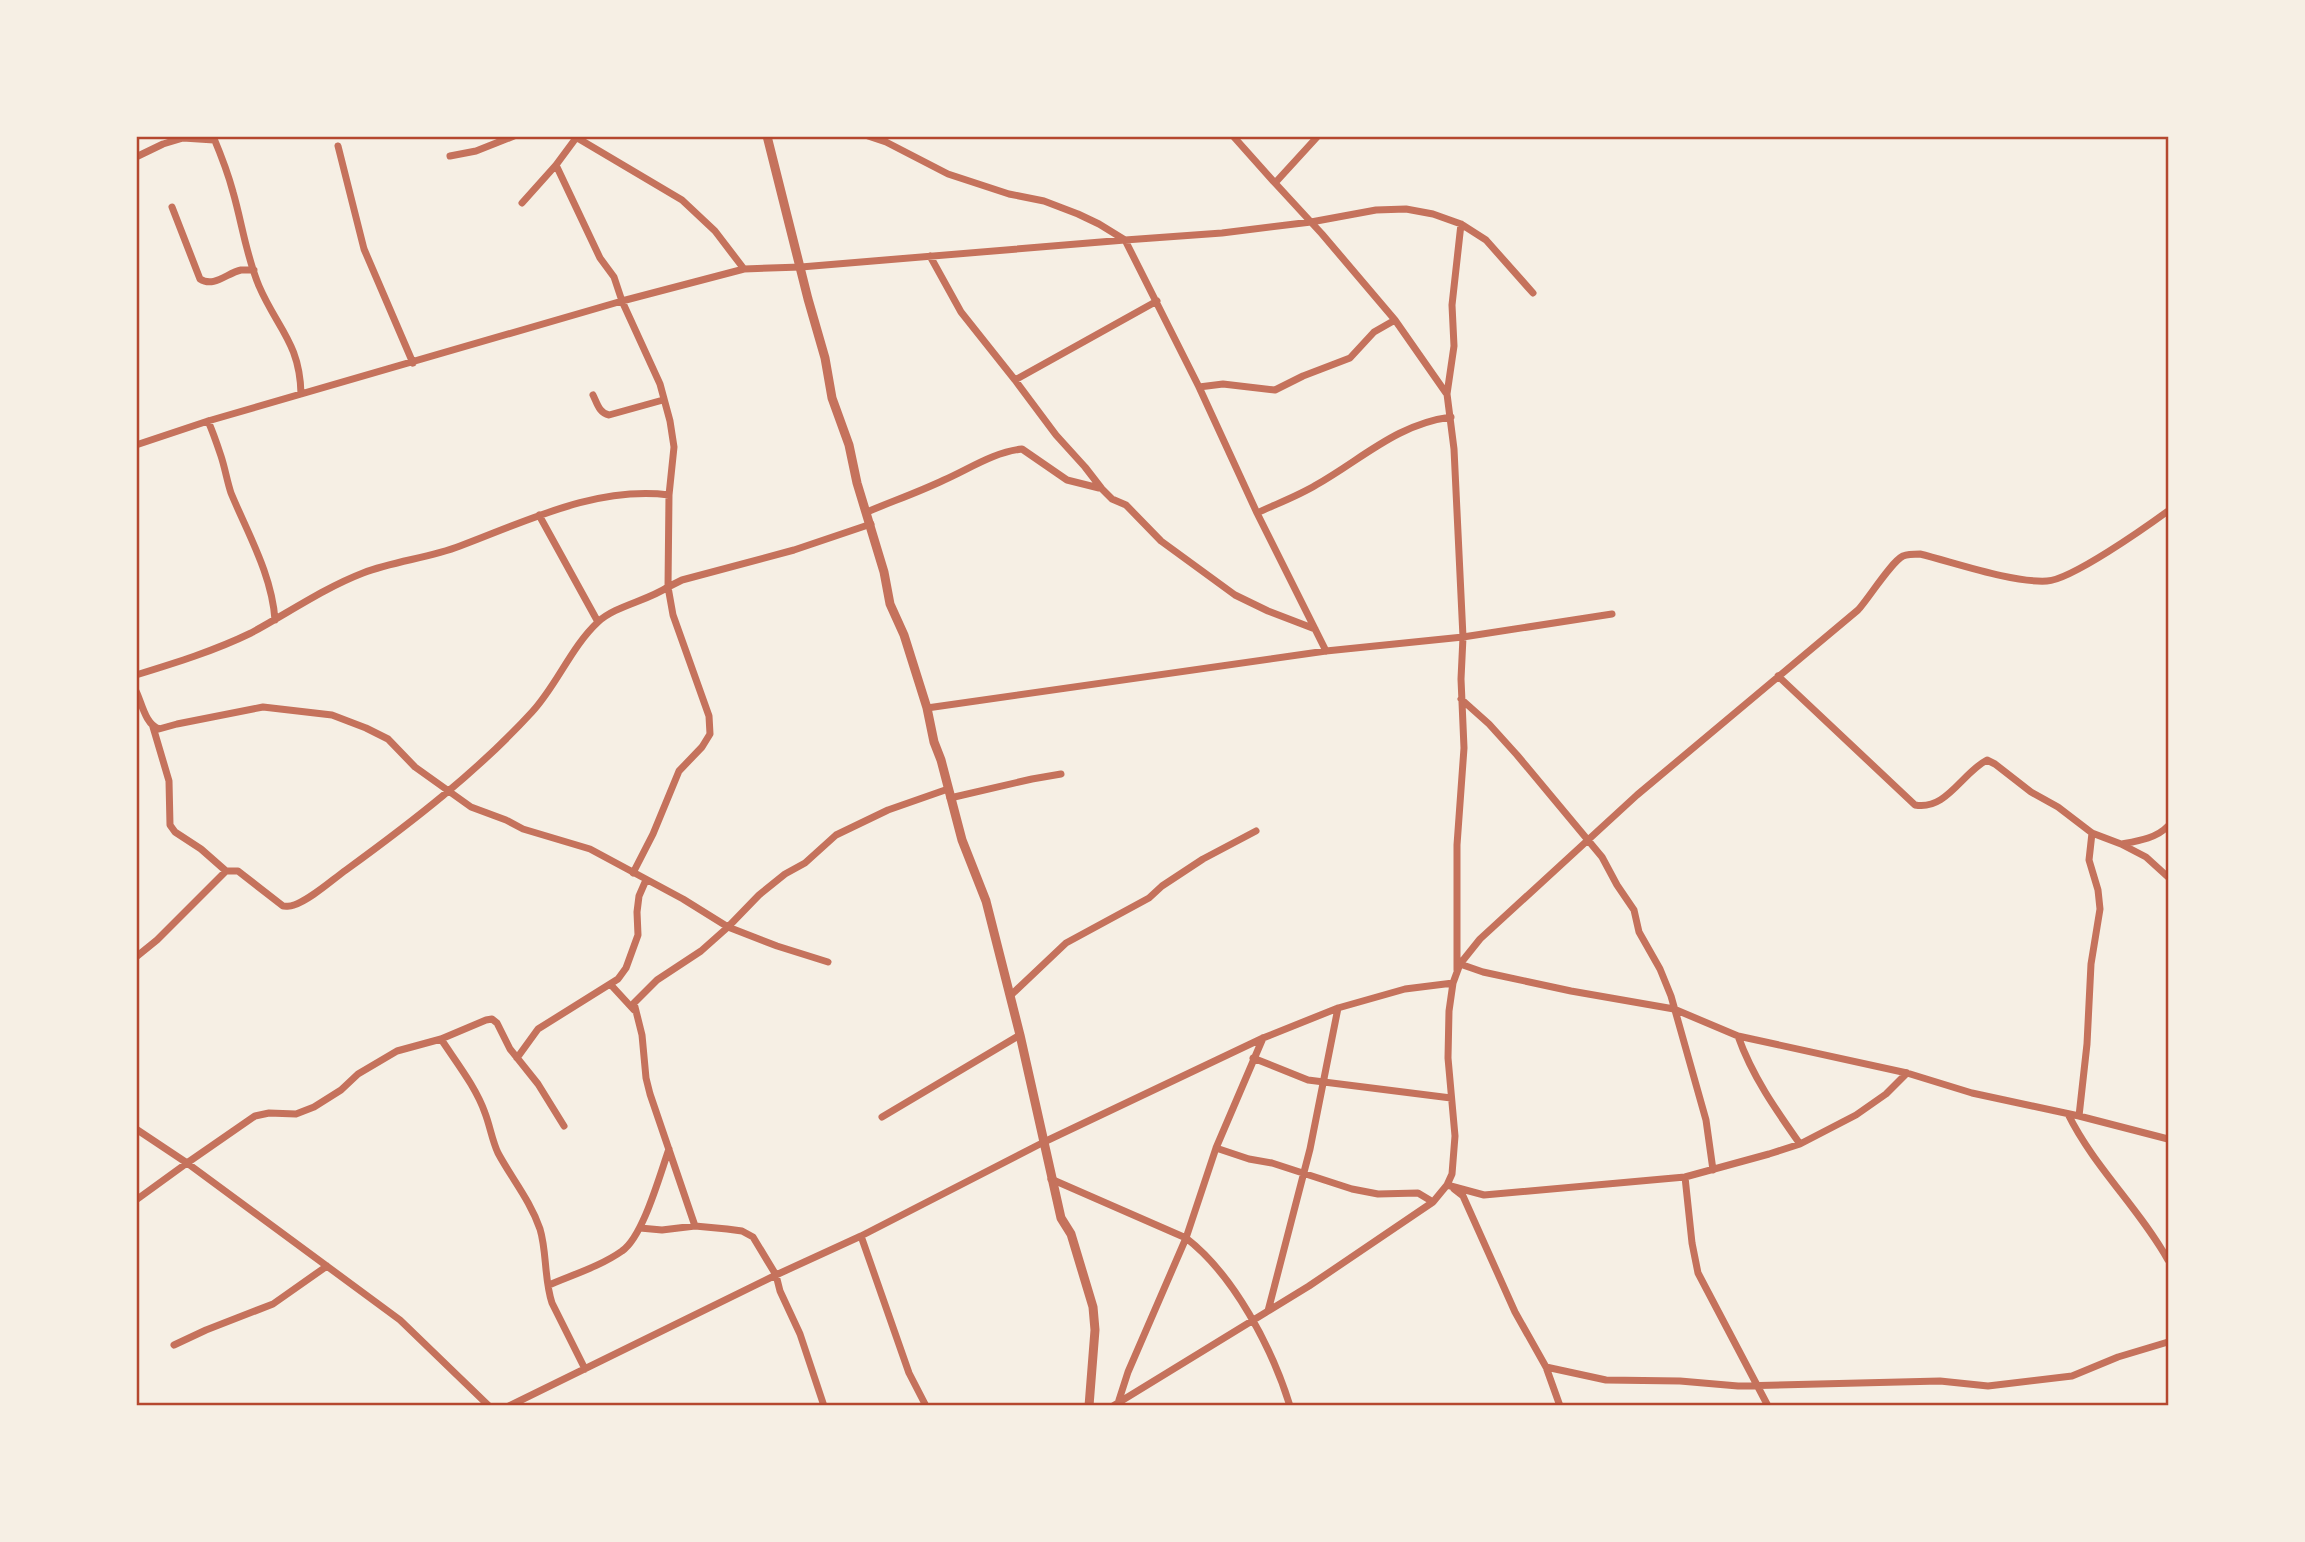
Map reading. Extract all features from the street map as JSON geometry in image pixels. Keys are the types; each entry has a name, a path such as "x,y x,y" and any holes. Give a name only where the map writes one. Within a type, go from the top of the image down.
{"street":[{"path":"450,156 476,151 514,136"},
{"path":"767,136 825,358 832,398 849,445 890,604 904,635 927,708 930,730 966,852 986,901 1020,1035 1061,1219 1071,1234 1093,1307 1096,1330 1089,1405"},
{"path":"867,136 886,142 948,174 1009,194 1044,201 1078,214 1125,240 1326,652"},
{"path":"1233,136 1395,320 1447,394"},
{"path":"1275,183 1318,136"},
{"path":"522,203 556,165 575,137 682,200 715,231 744,269"},
{"path":"136,157 183,138 214,138 226,166 240,225 260,287 298,362 301,394"},
{"path":"338,146 364,249 413,363"},
{"path":"556,165 600,258 614,277 622,301 660,384 674,447 669,495 668,587 673,615 709,716 710,734 702,747 679,771 653,834 633,873"},
{"path":"172,206 201,279 210,283 240,271 254,270"},
{"path":"136,445 208,421 622,301 744,269 801,267 1222,233 1406,209 1433,214 1461,224 1486,240 1533,293"},
{"path":"1115,1403 1309,1286 1433,1202 1452,1174 1455,1136 1448,1058 1449,1011 1458,967 1457,845 1464,748 1461,699 1463,637 1454,449 1447,394 1454,346 1452,305 1461,224"},
{"path":"930,256 961,312 1056,435 1112,499 1126,505 1161,541 1235,595 1315,629"},
{"path":"1015,380 1157,301"},
{"path":"1199,387 1223,384 1275,390 1350,358 1374,332 1395,320"},
{"path":"593,394 600,409 609,415 663,400"},
{"path":"1257,513 1316,485 1415,425 1451,417"},
{"path":"208,421 222,457 230,490 266,578 274,604 275,620"},
{"path":"867,512 987,460 1022,449 1067,480 1091,484 1102,489"},
{"path":"136,676 211,651 365,573 456,548 540,515 599,498 647,492 669,495"},
{"path":"1458,967 1480,939 1637,795 1858,611 1895,562 1906,555 1920,554 2024,580 2050,581 2073,573 2168,511"},
{"path":"540,515 598,622"},
{"path":"136,957 157,940 226,871 238,870 275,901 283,906 291,906 383,844 447,792 533,711 598,622 614,612 655,596 682,580 794,550 871,524"},
{"path":"927,708 1326,652 1463,637 1612,614"},
{"path":"1778,676 1915,805 1933,804 1943,799 1987,760 2092,833 2146,857 2168,877"},
{"path":"136,691 153,727 169,781 170,825 175,832 201,849 226,871"},
{"path":"1461,699 1508,745 1602,857 1634,910 1639,932 1660,969 1671,996 1706,1120 1713,1170"},
{"path":"153,727 159,729 177,723 263,707 332,715 388,739 415,767 471,807 523,829 590,849 613,859 728,927 828,962"},
{"path":"695,1226 650,1094 642,1035 634,1003 657,979 701,951 759,895 785,874 805,863 836,835 888,810 949,793 1061,775"},
{"path":"2121,844 2148,838 2168,826"},
{"path":"1010,996 1066,943 1149,898 1162,886 1203,859 1256,831"},
{"path":"2079,1116 2087,1044 2091,964 2100,909 2098,890 2089,860 2092,833"},
{"path":"517,1058 538,1029 611,985 626,968 638,934 639,896 646,880"},
{"path":"1458,967 1674,1009 1738,1036 1907,1073 1972,1093 2168,1139"},
{"path":"509,1405 861,1236 1044,1142 1263,1038 1338,1008 1405,989 1453,983"},
{"path":"611,985 635,1011"},
{"path":"1268,1311 1324,1083 1338,1008"},
{"path":"136,1200 256,1116 269,1113 296,1114 314,1107 341,1090 358,1073 397,1051 441,1039 486,1020 492,1019 497,1023 517,1058 538,1084 564,1126"},
{"path":"882,1117 1020,1035"},
{"path":"1738,1036 1761,1087 1800,1144"},
{"path":"1115,1403 1186,1238 1216,1149 1263,1038"},
{"path":"441,1039 485,1112 491,1137 499,1154 524,1193 540,1230 552,1303 585,1369"},
{"path":"1254,1058 1308,1080 1451,1098"},
{"path":"1447,1185 1484,1195 1685,1177 1800,1144 1856,1115 1886,1094 1907,1073"},
{"path":"2068,1114 2082,1141 2128,1204 2140,1215 2168,1260"},
{"path":"136,1129 187,1163 400,1320 489,1405"},
{"path":"549,1285 623,1251 639,1228 669,1148"},
{"path":"1216,1149 1352,1189 1378,1194 1418,1193 1433,1202"},
{"path":"1685,1177 1698,1273 1768,1405"},
{"path":"1051,1179 1186,1238 1205,1252 1222,1273 1252,1321 1280,1374 1290,1405"},
{"path":"1447,1185 1462,1196 1515,1312 1546,1367 1560,1405"},
{"path":"639,1228 662,1230 695,1226 742,1231 753,1237 776,1275 824,1405"},
{"path":"861,1236 909,1373 926,1405"},
{"path":"174,1345 273,1304 327,1266"},
{"path":"1546,1367 1606,1380 1758,1386 1940,1381 1988,1386 2072,1376 2118,1357 2168,1342"}]}
